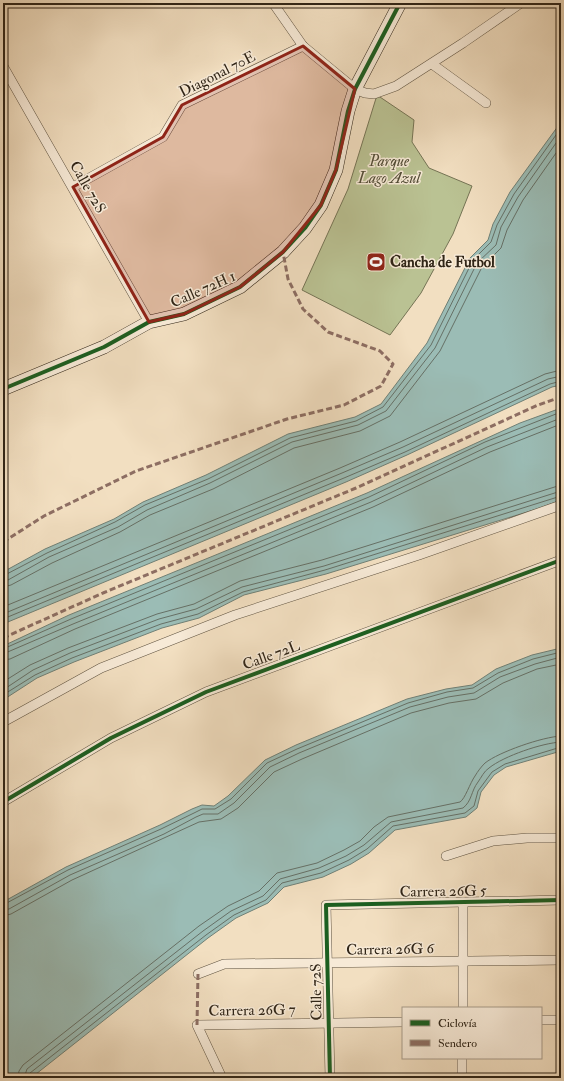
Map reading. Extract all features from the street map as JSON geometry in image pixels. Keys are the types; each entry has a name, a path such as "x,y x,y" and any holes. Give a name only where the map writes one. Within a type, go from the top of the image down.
{"street":[{"path":"273,3 303,46 354,88 365,93 374,94 396,86 432,64 521,3"},
{"name":"Calle 72H 1","path":"3,389 104,347 149,322 184,314 240,287 283,252 305,228 321,205 336,170 354,88 396,5"},
{"name":"Diagonal 70E","path":"73,187 163,137 182,105 303,46"},
{"path":"432,64 486,102"},
{"name":"Calle 72S","path":"3,66 149,322"},
{"path":"3,722 101,668 227,618 419,555 561,504"},
{"name":"Calle 72L","path":"3,802 111,738 206,692 561,560"},
{"path":"446,856 493,841 527,838 561,838"},
{"name":"Carrera 26G 5","path":"326,905 561,900"},
{"path":"463,902 463,1007"},
{"name":"Calle 72S","path":"326,905 330,1078"},
{"name":"Carrera 26G 6","path":"198,974 224,964 327,964 561,960"},
{"path":"542,1020 561,1020"},
{"name":"Carrera 26G 7","path":"222,1078 197,1024 402,1022"},
{"path":"462,1059 462,1078"}],"highlighted area":[{"path":"303,46 355,89 336,170 321,205 283,252 240,287 184,314 149,322 73,187 163,137 182,105"}],"green space":[{"name":"Cancha de Futbol","path":"377,95 414,120 412,142 429,168 472,186 453,234 421,293 390,335 302,290 348,189"}],"water":[{"path":"561,122 561,385 552,387 346,482 3,624 3,572 45,549 114,519 143,502 206,475 288,434 355,417 381,404 427,343 470,258 488,240 493,224 510,192"},
{"path":"561,408 561,500 540,508 326,574 244,595 199,618 162,628 37,678 3,700 3,646 69,615 367,493 520,423"},
{"path":"561,648 561,751 506,767 494,775 481,792 477,808 466,817 395,830 369,853 351,864 323,877 284,887 268,903 236,918 208,938 31,1078 3,1078 3,902 66,867 192,809 202,805 214,806 228,796 265,760 296,745 407,699 446,689 472,685 496,669 532,655"}],"marked path":[{"path":"3,542 44,516 136,471 287,419 344,405 381,386 393,364 380,351 328,332 303,309 288,279 283,252"},
{"path":"3,638 103,593 356,488 538,405 561,397"},
{"path":"197,1025 198,974"}],"cycle path":[{"path":"3,389 104,347 149,322 184,314 240,287 283,252 305,228 321,205 336,170 348,111 355,89 400,3"},
{"path":"3,802 111,738 206,692 561,560"},
{"path":"330,1078 326,905 561,900"}],"place":[{"name":"Cancha de Futbol","path":"376,262"}],"park label":[{"name":"Parque Lago Azul","path":"389,170"}]}
